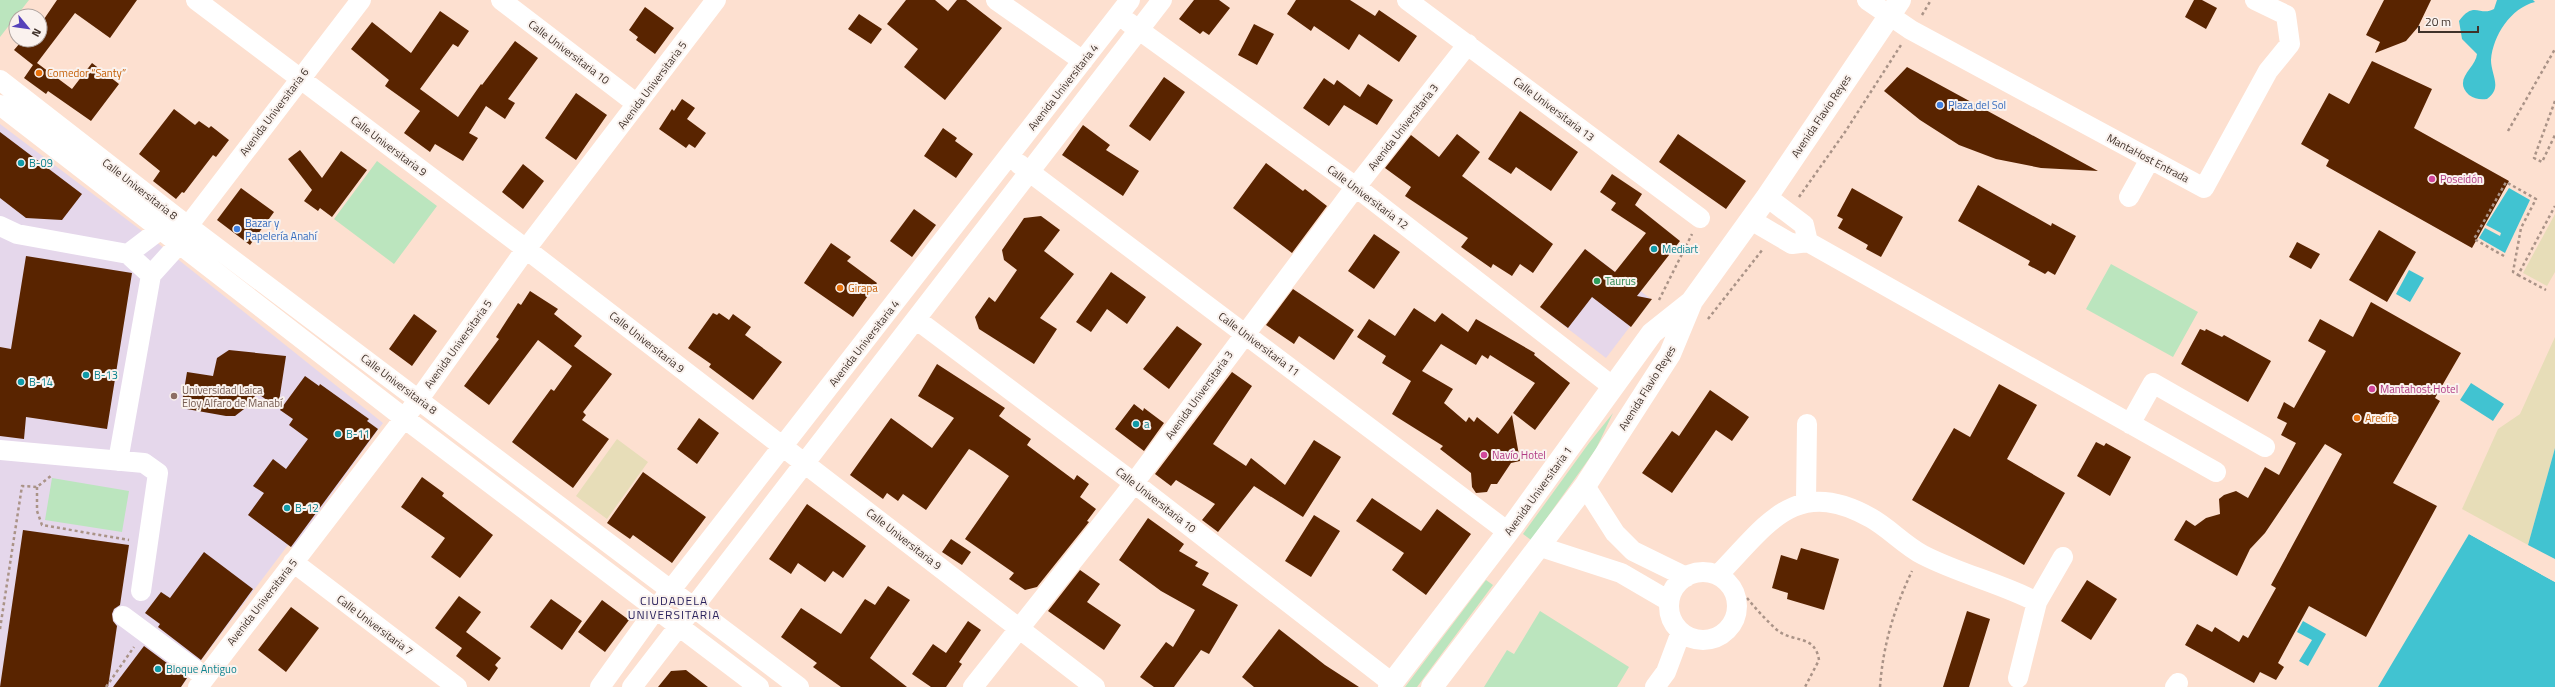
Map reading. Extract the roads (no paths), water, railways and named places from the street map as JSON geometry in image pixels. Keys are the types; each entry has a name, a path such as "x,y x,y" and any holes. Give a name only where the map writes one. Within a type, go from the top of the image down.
{"main road":[{"name":"Avenida Flavio Reyes","path":"1432,687 1541,547 1585,486 1670,354 1692,301 1767,197 1895,8"},
{"name":"Avenida Universitaria 1","path":"1391,685 1508,532 1612,386 1652,333 1692,301"}],"street":[{"name":"Calle Universitaria 9","path":"196,0 526,249 1095,687"},
{"name":"Avenida Universitaria 6","path":"128,254 160,229 182,222 299,79 361,0"},
{"name":"Calle Universitaria 10","path":"501,0 637,104"},
{"name":"Avenida Universitaria 5","path":"201,682 419,399 526,249 716,0"},
{"path":"996,0 1083,61"},
{"path":"632,687 693,606 905,336 1029,171 1162,0"},
{"name":"Calle Universitaria 13","path":"1407,0 1700,218"},
{"name":"MantaHost Entrada","path":"1867,0 1895,8 1911,30 2204,188 2268,71 2290,44 2286,15 2255,0"},
{"name":"Avenida Universitaria 4","path":"600,687 656,609 1009,157 1124,7"},
{"name":"Calle Universitaria 12","path":"1124,7 1139,30 1356,187 1612,386"},
{"name":"Avenida Universitaria 3","path":"973,687 1134,483 1356,187 1468,44"},
{"name":"Calle Universitaria 8","path":"0,80 182,222 419,399 799,687"},
{"name":"Calle Universitaria 8","path":"0,105 404,418 758,687"},
{"name":"Calle Universitaria 11","path":"1009,157 1508,532"},
{"path":"2129,197 2150,159"},
{"path":"1767,197 1804,225 1808,242"},
{"path":"1751,220 1792,244 1808,242 2216,472"},
{"path":"0,226 17,234 128,254 151,275"},
{"path":"118,461 151,275 179,244"},
{"path":"883,319 905,336"},
{"name":"Calle Universitaria 10","path":"917,320 1134,483 1391,685"},
{"path":"2130,424 2153,383 2265,447"},
{"path":"1806,501 1807,424"},
{"path":"0,450 144,463 158,473 141,591"},
{"path":"1585,486 1615,533 1633,551 1686,577"},
{"path":"1718,575 1763,527 1806,501 1826,501 1850,507 1871,518 1920,554 1952,569 2011,589 2037,602"},
{"path":"1541,547 1621,572 1669,601"},
{"path":"1621,572 1633,551"},
{"path":"2018,678 2037,602 2063,557"},
{"name":"Calle Universitaria 7","path":"293,562 457,687"},
{"path":"1707,572 1718,575 1730,585 1735,594 1736,613 1732,622 1718,636 1709,639 1690,637 1681,632 1672,621 1669,601 1678,583 1686,577 1707,572"},
{"path":"123,616 145,632 201,682"},
{"path":"1655,687 1668,666 1681,632"}],"water":[{"path":"2497,0 2533,0 2535,2 2518,10 2511,16 2499,32 2492,51 2491,60 2495,81 2494,90 2492,95 2487,99 2478,99 2469,95 2464,89 2464,79 2476,59 2477,54 2462,39 2459,21 2469,11 2489,11 2494,9"},
{"path":"2509,188 2530,200 2505,253 2479,238 2485,228 2500,236 2501,233 2486,225"},
{"path":"2409,270 2424,278 2410,302 2396,294"},
{"path":"2471,383 2504,404 2493,421 2460,400"},
{"path":"2555,448 2555,559 2528,545"},
{"path":"2469,534 2555,582 2555,687 2378,687"},
{"path":"2303,621 2326,634 2308,666 2299,661 2312,640 2297,632"}],"place":[{"name":"Comedor “Santy”","path":"39,73"},
{"name":"Plaza del Sol","path":"1940,105"},
{"name":"B-09","path":"21,163"},
{"name":"Poseidón","path":"2432,179"},
{"name":"Bazar y Papelería Anahí","path":"237,229"},
{"name":"Mediart","path":"1654,249"},
{"name":"Taurus","path":"1597,281"},
{"name":"Girapa","path":"840,288"},
{"name":"B-13","path":"86,375"},
{"name":"B-14","path":"21,382"},
{"name":"Mantahost Hotel","path":"2372,389"},
{"name":"Universidad Laica Eloy Alfaro de Manabí","path":"174,396"},
{"name":"Arecife","path":"2357,418"},
{"name":"a","path":"1136,424"},
{"name":"B-11","path":"338,434"},
{"name":"Navío Hotel","path":"1484,455"},
{"name":"B-12","path":"287,508"},
{"name":"Bloque Antiguo","path":"158,669"}],"district":[{"name":"CIUDADELA UNIVERSITARIA","path":"674,607"}]}
